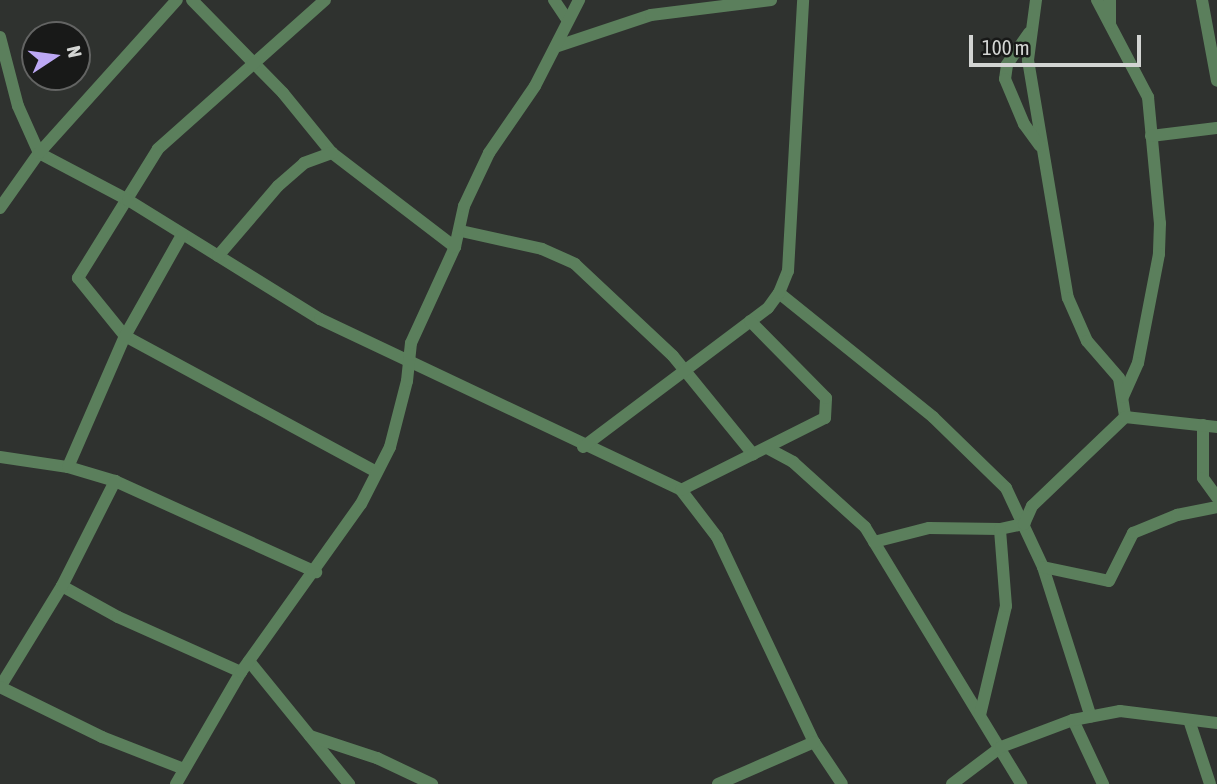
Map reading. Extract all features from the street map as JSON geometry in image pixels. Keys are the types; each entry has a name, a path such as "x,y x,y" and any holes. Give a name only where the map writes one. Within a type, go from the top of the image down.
{"street":[{"path":"0,208 40,153 177,0"},
{"path":"192,0 332,153 455,247"},
{"path":"325,0 158,149 132,184 128,200 78,278 125,336 377,472"},
{"path":"554,0 568,19"},
{"path":"176,784 245,667 316,572 390,447 418,323 455,247 461,231 464,206 489,153 558,47 568,19 579,0"},
{"path":"558,47 651,15 771,0"},
{"path":"583,447 683,368 750,321 779,293 788,271 803,0"},
{"path":"1024,524 1032,506 1125,417 1119,378 1087,341 1068,298 1028,60 1036,0"},
{"path":"1097,0 1147,97 1151,136 1159,254 1135,372 1124,397"},
{"path":"1110,0 1111,27"},
{"path":"1202,0 1217,81"},
{"path":"1032,30 1007,65 1005,79 1024,124 1042,148"},
{"path":"0,37 18,106 40,153 128,200 320,320 583,447 681,489 717,537 814,742 842,784"},
{"path":"1151,136 1217,128"},
{"path":"218,256 278,186 304,163 332,153"},
{"path":"461,231 542,249 575,264 683,368 753,454"},
{"path":"68,467 125,336 183,236"},
{"path":"779,293 897,386 986,465 1006,488 1043,567 1091,717"},
{"path":"681,489 825,418 828,406 826,398 750,321"},
{"path":"1125,417 1217,427"},
{"path":"1203,425 1203,478 1217,496"},
{"path":"767,448 793,462 852,514 874,542 1001,747 1021,784"},
{"path":"0,457 68,467 115,481 316,572"},
{"path":"115,481 62,586 0,687 102,737 184,769"},
{"path":"1043,567 1109,581 1133,533 1177,515 1217,507"},
{"path":"874,542 942,527 1000,529 1024,524"},
{"path":"980,715 1006,606 1000,529"},
{"path":"62,586 118,617 245,667 310,736 349,784"},
{"path":"0,700 14,694"},
{"path":"952,784 1001,747 1073,720 1120,711 1217,723"},
{"path":"1073,720 1103,784"},
{"path":"1189,720 1210,784"},
{"path":"310,736 377,758 432,784"},
{"path":"718,784 814,742"}]}
